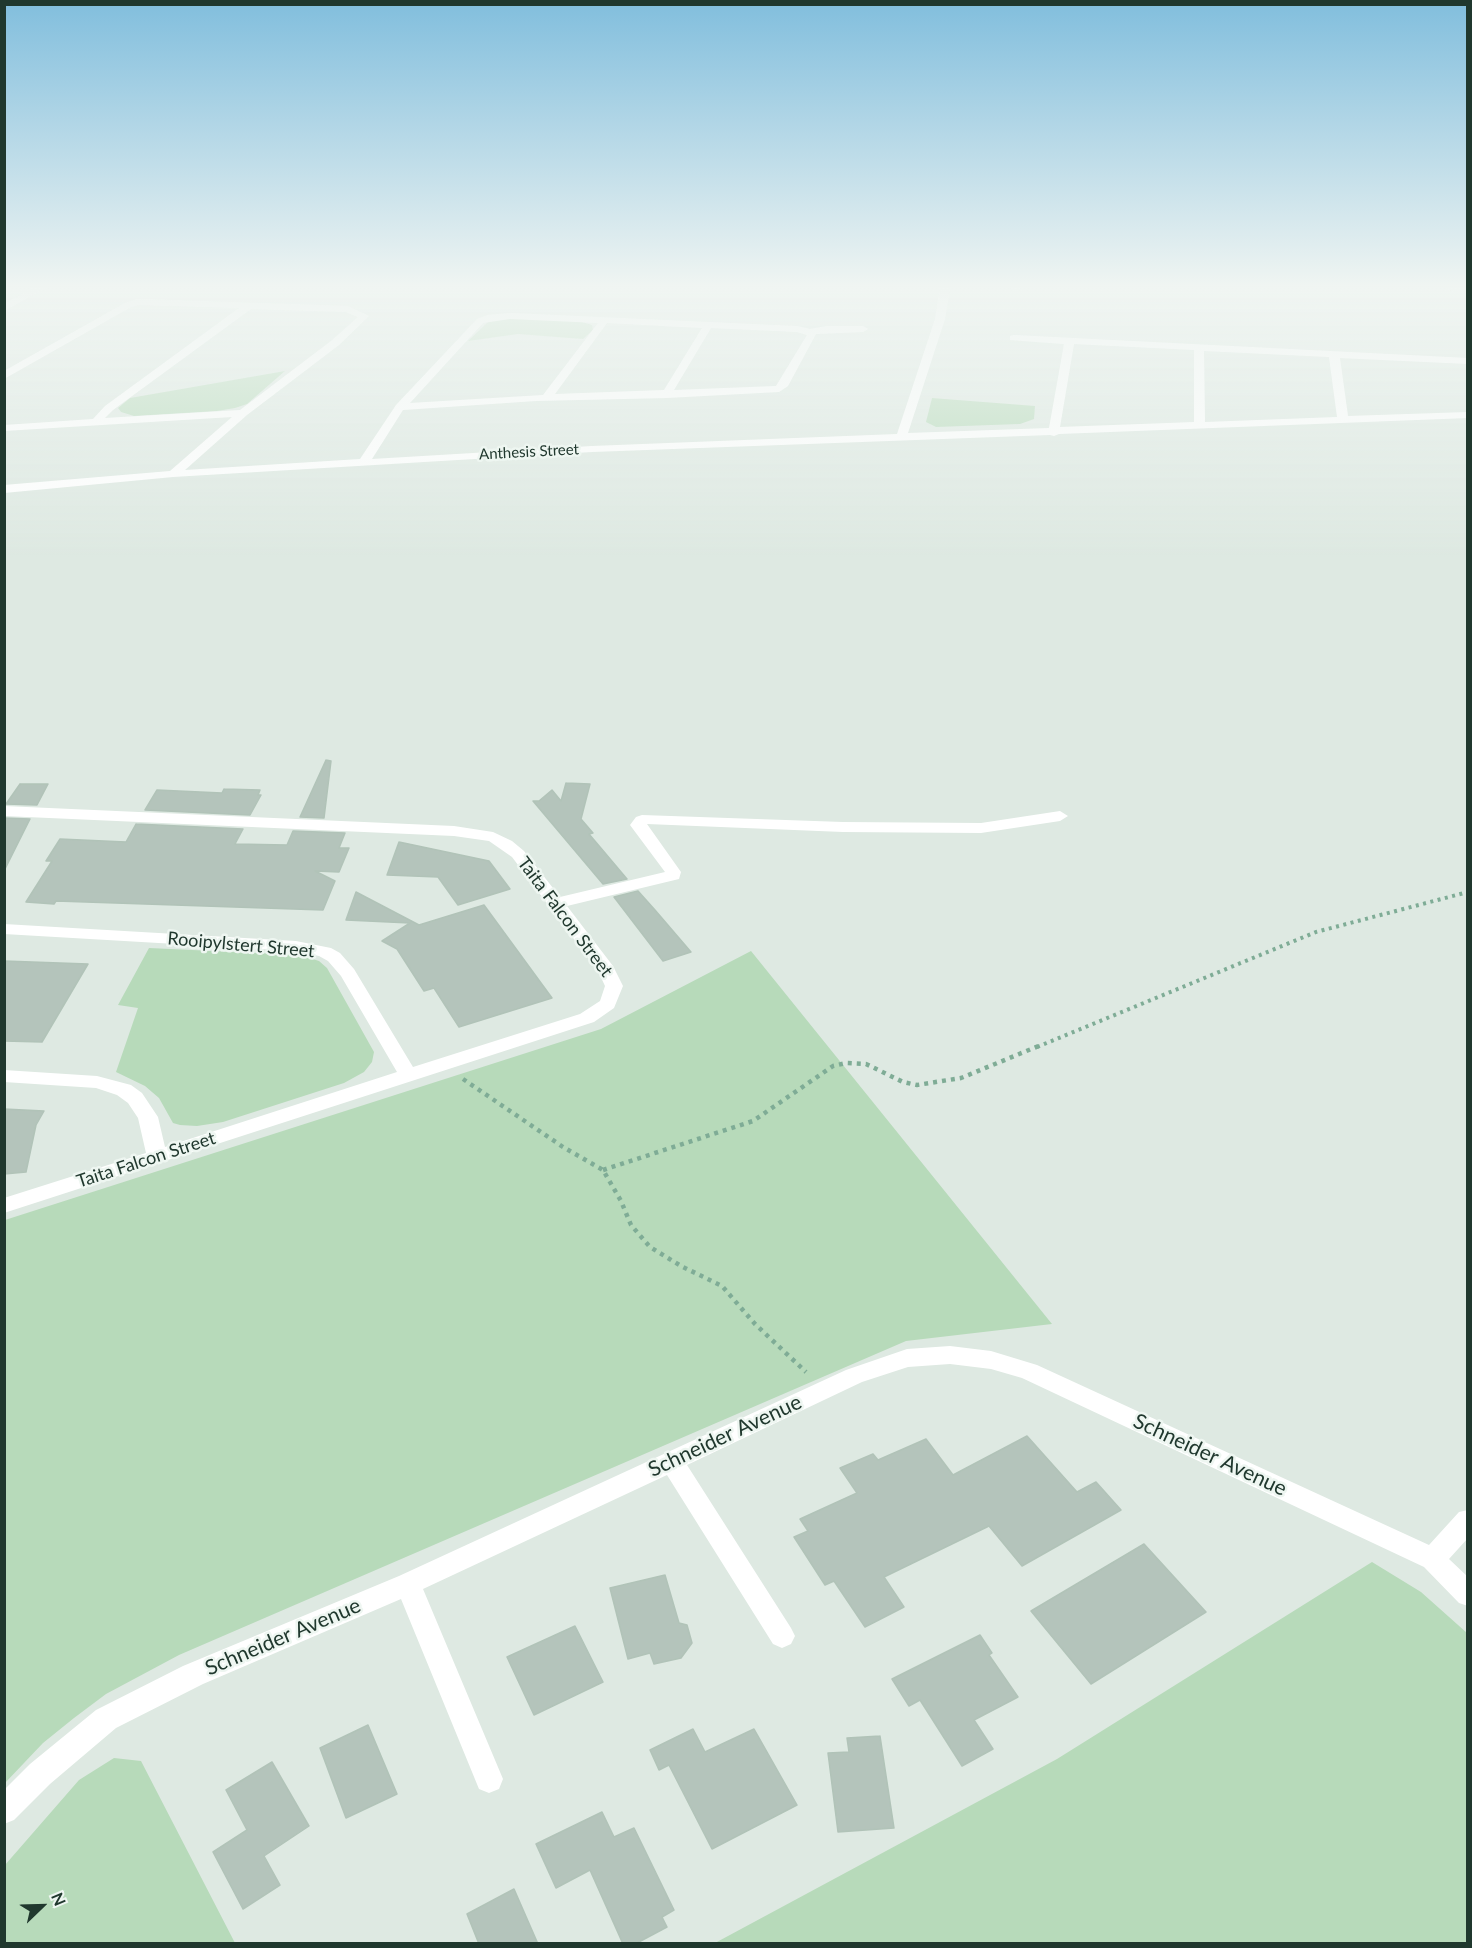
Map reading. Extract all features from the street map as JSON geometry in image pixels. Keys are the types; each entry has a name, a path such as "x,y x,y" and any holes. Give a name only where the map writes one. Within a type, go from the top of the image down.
{"street":[{"path":"97,421 110,408 149,379"},
{"path":"172,474 243,413 288,379"},
{"path":"363,463 400,407 426,379"},
{"path":"547,397 561,379"},
{"path":"666,394 675,379"},
{"path":"400,407 547,397 779,389 787,379"},
{"path":"901,438 920,379"},
{"path":"1054,432 1063,379"},
{"path":"1199,379 1200,426"},
{"path":"1337,379 1343,420"},
{"path":"4,429 243,413"},
{"name":"Anthesis Street","path":"4,489 172,474 592,449 1467,415"},
{"name":"Taita Falcon Street","path":"4,811 472,832 493,837 512,848 558,903 612,979 613,994 608,1004 587,1018 4,1206"},
{"path":"558,903 673,875 638,825 642,820 854,827 981,828 1060,816"},
{"name":"Rooipylstert Street","path":"4,929 296,946 326,952 334,957 348,973 409,1076"},
{"path":"4,1076 97,1082 124,1090 135,1098 148,1117 157,1157"},
{"name":"Schneider Avenue","path":"4,1810 40,1774 106,1719 193,1675 408,1584 824,1389 907,1358 950,1355 991,1360 1029,1371 1432,1559 1467,1594"},
{"path":"671,1461 782,1636"},
{"path":"1432,1559 1467,1520"},
{"path":"408,1584 489,1779"}],"path":[{"path":"603,1170 753,1121 833,1066 846,1063 866,1064 896,1080 917,1085 961,1078 1316,932 1467,892"},
{"path":"443,1065 554,1141 603,1170 632,1225 650,1247 681,1266 722,1286 756,1324 824,1389"}],"green space":[{"path":"240,379 276,379 247,404 217,411 134,416 121,412 118,408 130,398"},
{"path":"932,398 1035,406 1034,419 1020,424 936,427 926,422"},
{"path":"149,948 300,955 319,961 327,968 374,1052 372,1062 364,1072 344,1083 223,1122 197,1126 173,1123 159,1098 145,1086 116,1072 138,1008 118,1005"},
{"path":"751,951 1052,1324 906,1341 179,1655 106,1694 43,1743 5,1783 5,1220 601,1029"},
{"path":"1372,1562 1421,1592 1467,1633 1467,1943 715,1943 1057,1759"},
{"path":"114,1758 141,1761 235,1943 5,1943 5,1865 79,1780"}],"building":[{"path":"326,760 331,761 324,818 300,817"},
{"path":"566,783 590,784 581,819 593,833 589,834 627,879 603,884 533,801 539,801 552,790 561,801"},
{"path":"20,784 48,784 37,805 6,804"},
{"path":"224,789 260,790 258,795 261,795 250,815 145,810 157,790 222,793"},
{"path":"4,818 30,819 4,871"},
{"path":"136,824 243,829 235,844 287,845 293,831 345,833 339,848 349,848 339,872 315,871 335,881 323,910 56,901 54,904 26,902 52,861 46,861 60,839 126,842"},
{"path":"399,842 489,861 510,889 458,905 438,877 387,875"},
{"path":"638,891 691,952 663,961 614,897"},
{"path":"356,892 419,925 484,905 552,998 459,1027 434,988 424,991 397,949 382,941 410,923 346,920"},
{"path":"4,961 88,964 42,1042 4,1041"},
{"path":"4,1109 44,1111 36,1125 26,1172 4,1174"},
{"path":"1027,1436 1077,1492 1096,1482 1121,1510 1022,1566 989,1526 884,1577 904,1607 865,1627 834,1581 825,1585 794,1537 808,1531 800,1519 857,1493 840,1468 873,1454 878,1460 926,1439 953,1475"},
{"path":"1144,1544 1206,1612 1091,1684 1031,1611"},
{"path":"665,1575 679,1623 687,1625 692,1643 681,1658 654,1664 650,1653 628,1659 610,1588"},
{"path":"575,1626 603,1682 534,1715 507,1657"},
{"path":"980,1635 992,1653 989,1655 1018,1697 974,1720 993,1749 962,1766 920,1700 909,1706 892,1679"},
{"path":"368,1725 397,1794 346,1818 320,1748"},
{"path":"693,1729 705,1752 754,1729 797,1805 712,1849 669,1765 659,1770 650,1750"},
{"path":"880,1736 894,1828 838,1832 828,1753 849,1752 847,1738"},
{"path":"272,1762 309,1826 264,1856 280,1885 243,1909 213,1852 247,1830 226,1790"},
{"path":"602,1812 614,1837 634,1828 674,1910 662,1917 667,1927 635,1944 623,1944 590,1870 556,1888 536,1844"},
{"path":"514,1889 538,1944 479,1944 467,1914"}]}
